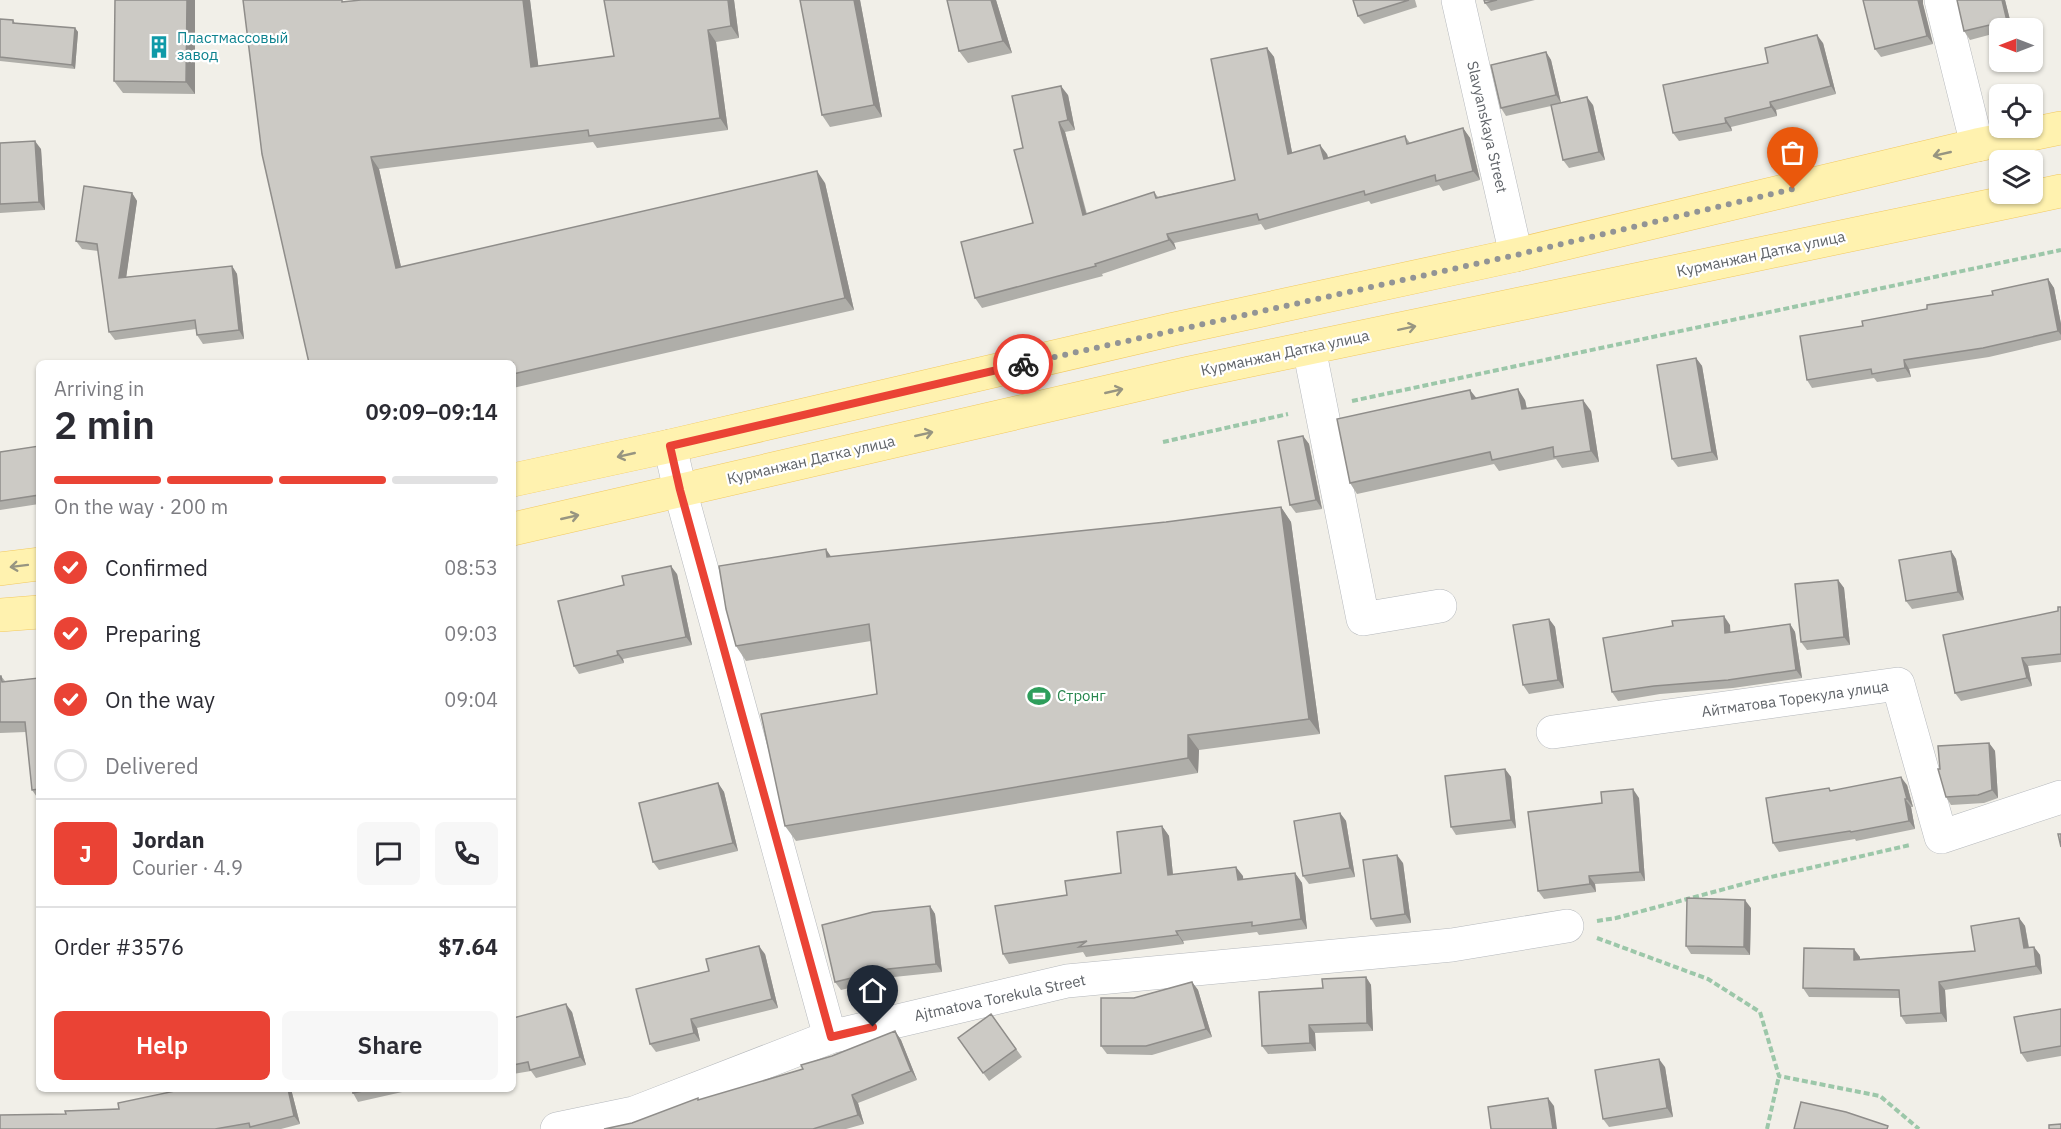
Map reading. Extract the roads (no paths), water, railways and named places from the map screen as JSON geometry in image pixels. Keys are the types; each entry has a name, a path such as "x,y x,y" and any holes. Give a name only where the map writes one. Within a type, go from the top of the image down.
{"main road":[{"path":"516,479 1162,332 1516,255 2061,128"},
{"name":"Курманжан Датка улица","path":"516,528 1176,376 2061,191"},
{"path":"0,569 36,564"},
{"path":"0,615 36,612"}],"street":[{"name":"Slavyanskaya Street","path":"1458,0 1516,255"},
{"path":"1941,0 1977,146"},
{"path":"1309,348 1363,619 1440,606"},
{"path":"670,446 680,490 831,1037"},
{"name":"Айтматова Торекула улица","path":"1552,732 1898,684 1941,837 2061,797"},
{"name":"Ajtmatova Torekula Street","path":"557,1129 634,1113 831,1037 1066,981 1452,945 1567,926"}],"place":[{"name":"Пластмассовый завод","path":"159,47"},
{"name":"Стронг","path":"1039,696"}]}
